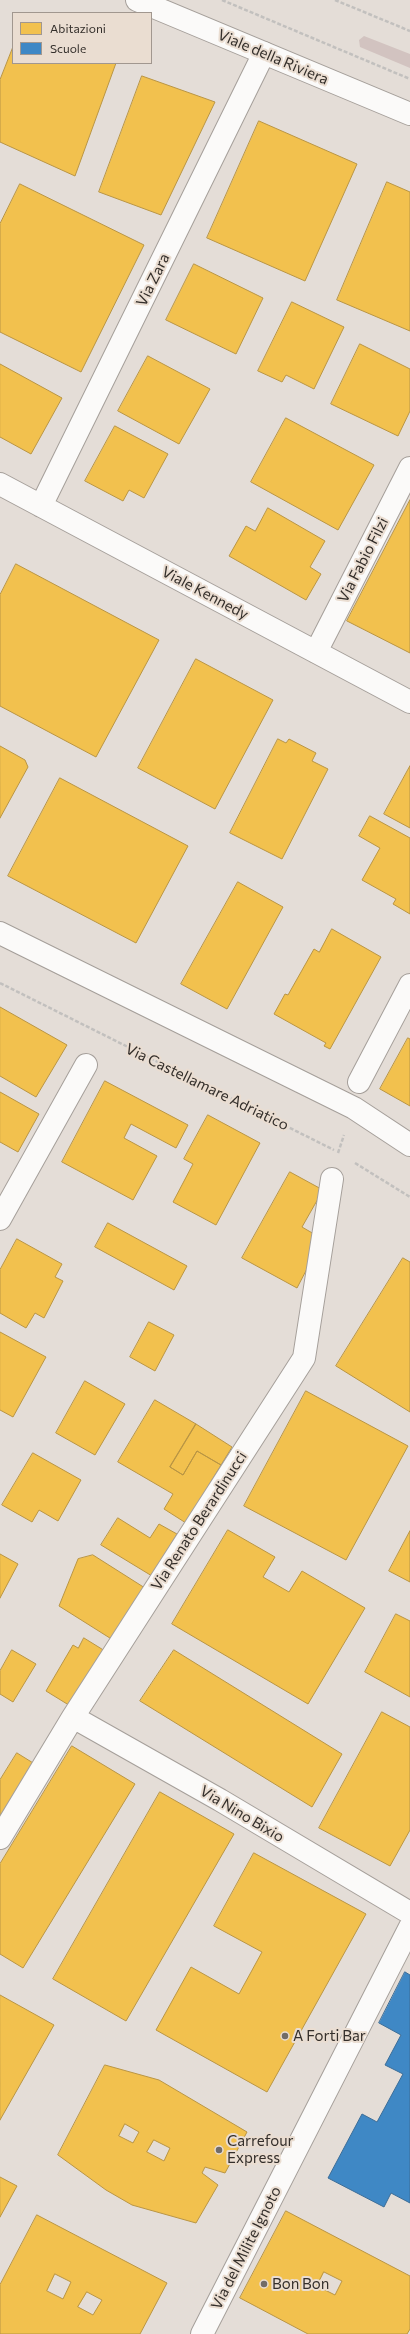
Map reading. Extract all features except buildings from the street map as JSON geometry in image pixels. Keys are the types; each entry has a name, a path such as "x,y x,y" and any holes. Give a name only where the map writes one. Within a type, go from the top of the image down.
{"street":[{"name":"Viale della Riviera","path":"137,0 410,114"},
{"name":"Via Zara","path":"41,506 264,53"},
{"name":"Via Fabio Filzi","path":"316,652 410,468"},
{"name":"Viale Kennedy","path":"0,484 410,702"},
{"path":"0,933 354,1108 410,1145"},
{"path":"359,1082 410,985"},
{"path":"0,1219 86,1065"},
{"name":"Via Renato Berardinucci","path":"0,1838 73,1717 304,1358 332,1179"},
{"name":"Via Nino Bixio","path":"73,1717 220,1800 410,1913"},
{"name":"Via del Milite Ignoto","path":"202,2334 410,1927"}],"path":[{"path":"222,0 410,79"},
{"path":"335,0 410,31"},
{"name":"Via Castellamare Adriatico","path":"0,983 344,1156"},
{"path":"92,1038 95,1031"},
{"path":"351,1160 410,1198"}],"shaded area":[{"path":"364,36 410,54 410,68 360,47 359,40"}],"place":[{"name":"A Forti Bar","path":"285,2036"},
{"name":"Carrefour Express","path":"219,2150"},
{"name":"Bon Bon","path":"264,2284"}]}
